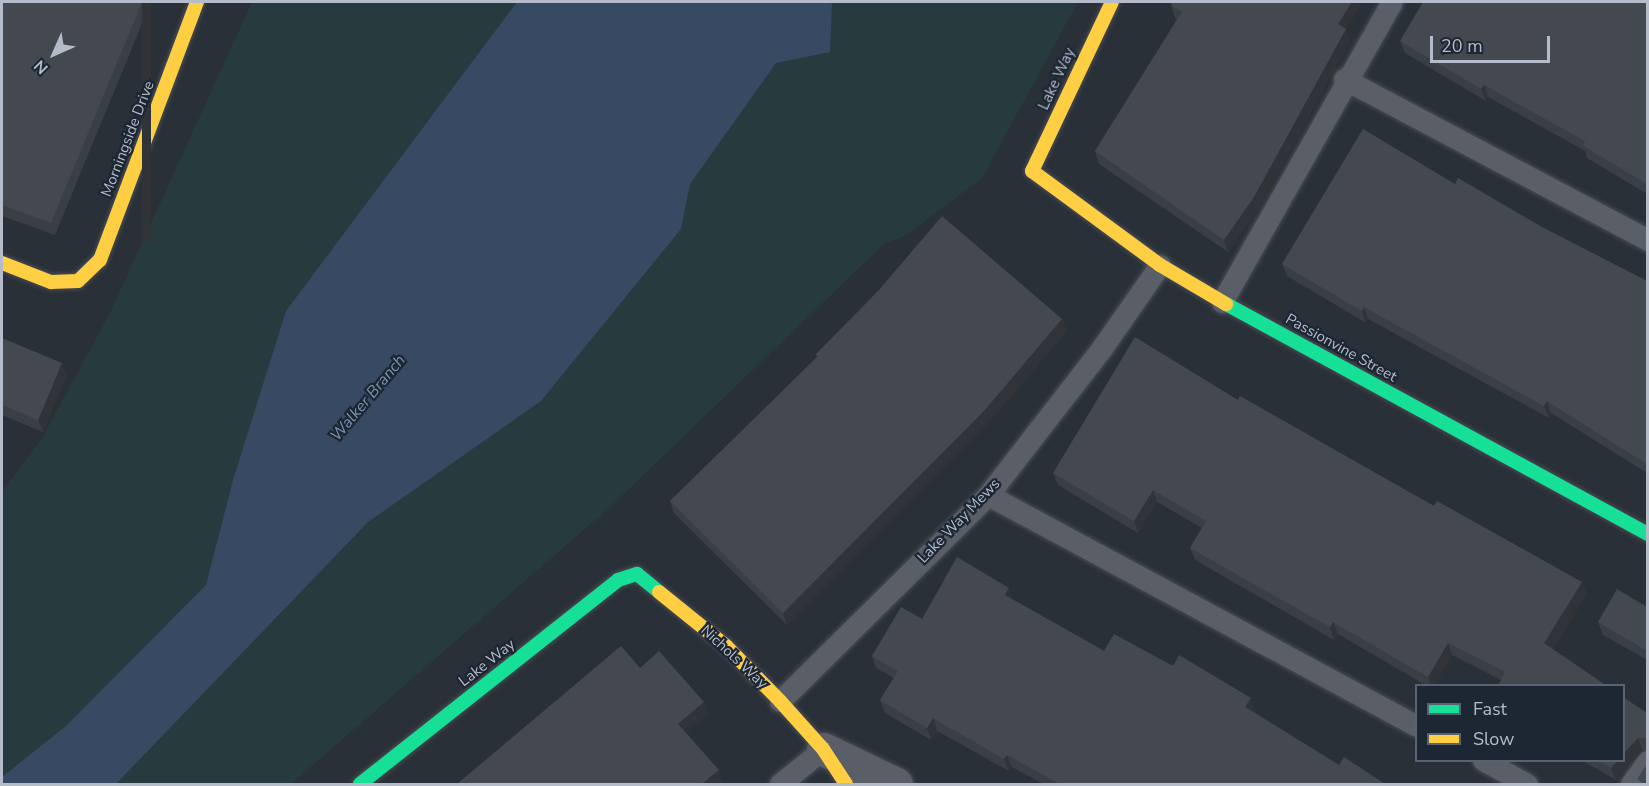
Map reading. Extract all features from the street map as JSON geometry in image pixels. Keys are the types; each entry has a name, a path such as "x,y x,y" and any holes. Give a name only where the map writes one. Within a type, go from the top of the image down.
{"street":[{"name":"Morningside Drive","path":"2,263 51,282 78,281 100,260 197,2"},
{"name":"Lake Way","path":"1032,171 1112,2"},
{"name":"Passionvine Street","path":"1032,171 1160,265 1222,302 1647,534"},
{"name":"Lake Way","path":"360,784 618,580 637,574"},
{"name":"Nichols Way","path":"637,574 726,646 823,749 846,784"},
{"name":"Nichols Way","path":"823,749 896,784"}],"lane":[{"path":"1222,302 1344,79 1392,2"},
{"path":"1344,79 1647,240"},
{"name":"Lake Way Mews","path":"780,701 988,495 1102,348 1160,265"},
{"path":"988,495 1415,724"},
{"path":"780,784 823,749"},
{"path":"1631,784 1647,761"},
{"path":"1487,762 1527,784"}],"green space":[{"path":"252,2 1078,2 982,178 906,235 884,244 607,510 291,784 2,784 2,492 41,440 110,313"}],"water":[{"name":"Walker Branch","path":"517,2 832,2 830,52 776,63 690,184 681,229 541,401 368,522 116,784 2,784 2,777 66,726 206,585 233,480 286,311"}],"building":[{"path":"2,2 142,2 51,223 2,205"},
{"path":"1173,2 1352,2 1338,24 1346,29 1254,197 1224,240 1095,151 1182,12 1171,5"},
{"path":"1423,2 1647,2 1647,184 1583,146 1585,141 1484,85 1481,89 1400,41"},
{"path":"1363,129 1455,184 1458,178 1542,227 1647,281 1647,464 1547,401 1544,406 1364,307 1362,311 1282,264"},
{"path":"942,216 1062,319 984,411 783,613 670,501 818,356 816,354 879,290"},
{"path":"1135,337 1238,400 1240,396 1434,506 1437,501 1582,582 1544,643 1604,684 1499,684 1505,672 1448,643 1428,677 1333,622 1330,627 1190,548 1206,521 1153,490 1134,521 1053,473"},
{"path":"2,338 62,363 38,420 2,405"},
{"path":"957,557 1009,588 1005,595 1104,651 1114,634 1173,666 1179,655 1251,698 1245,707 1339,765 1344,757 1385,784 1060,784 1007,755 1004,759 933,718 927,728 880,700 898,671 872,656 901,607 922,619"},
{"path":"1617,589 1647,607 1647,651 1598,622"},
{"path":"621,646 640,668 659,651 704,702 678,724 719,770 702,784 457,784"},
{"path":"1625,698 1647,713 1647,738 1638,738 1625,752"},
{"path":"1601,762 1616,762 1611,768"},
{"path":"1647,764 1647,784 1644,784 1637,779"}],"traffic: fast":[{"path":"1226,304 1648,534"},
{"path":"360,784 618,580 637,574 659,592"}],"traffic: slow":[{"path":"2,263 51,282 78,281 100,260 197,2"},
{"path":"1112,2 1032,171 1160,265 1226,304"},
{"path":"659,592 726,646 780,701 823,749 846,784"}]}
